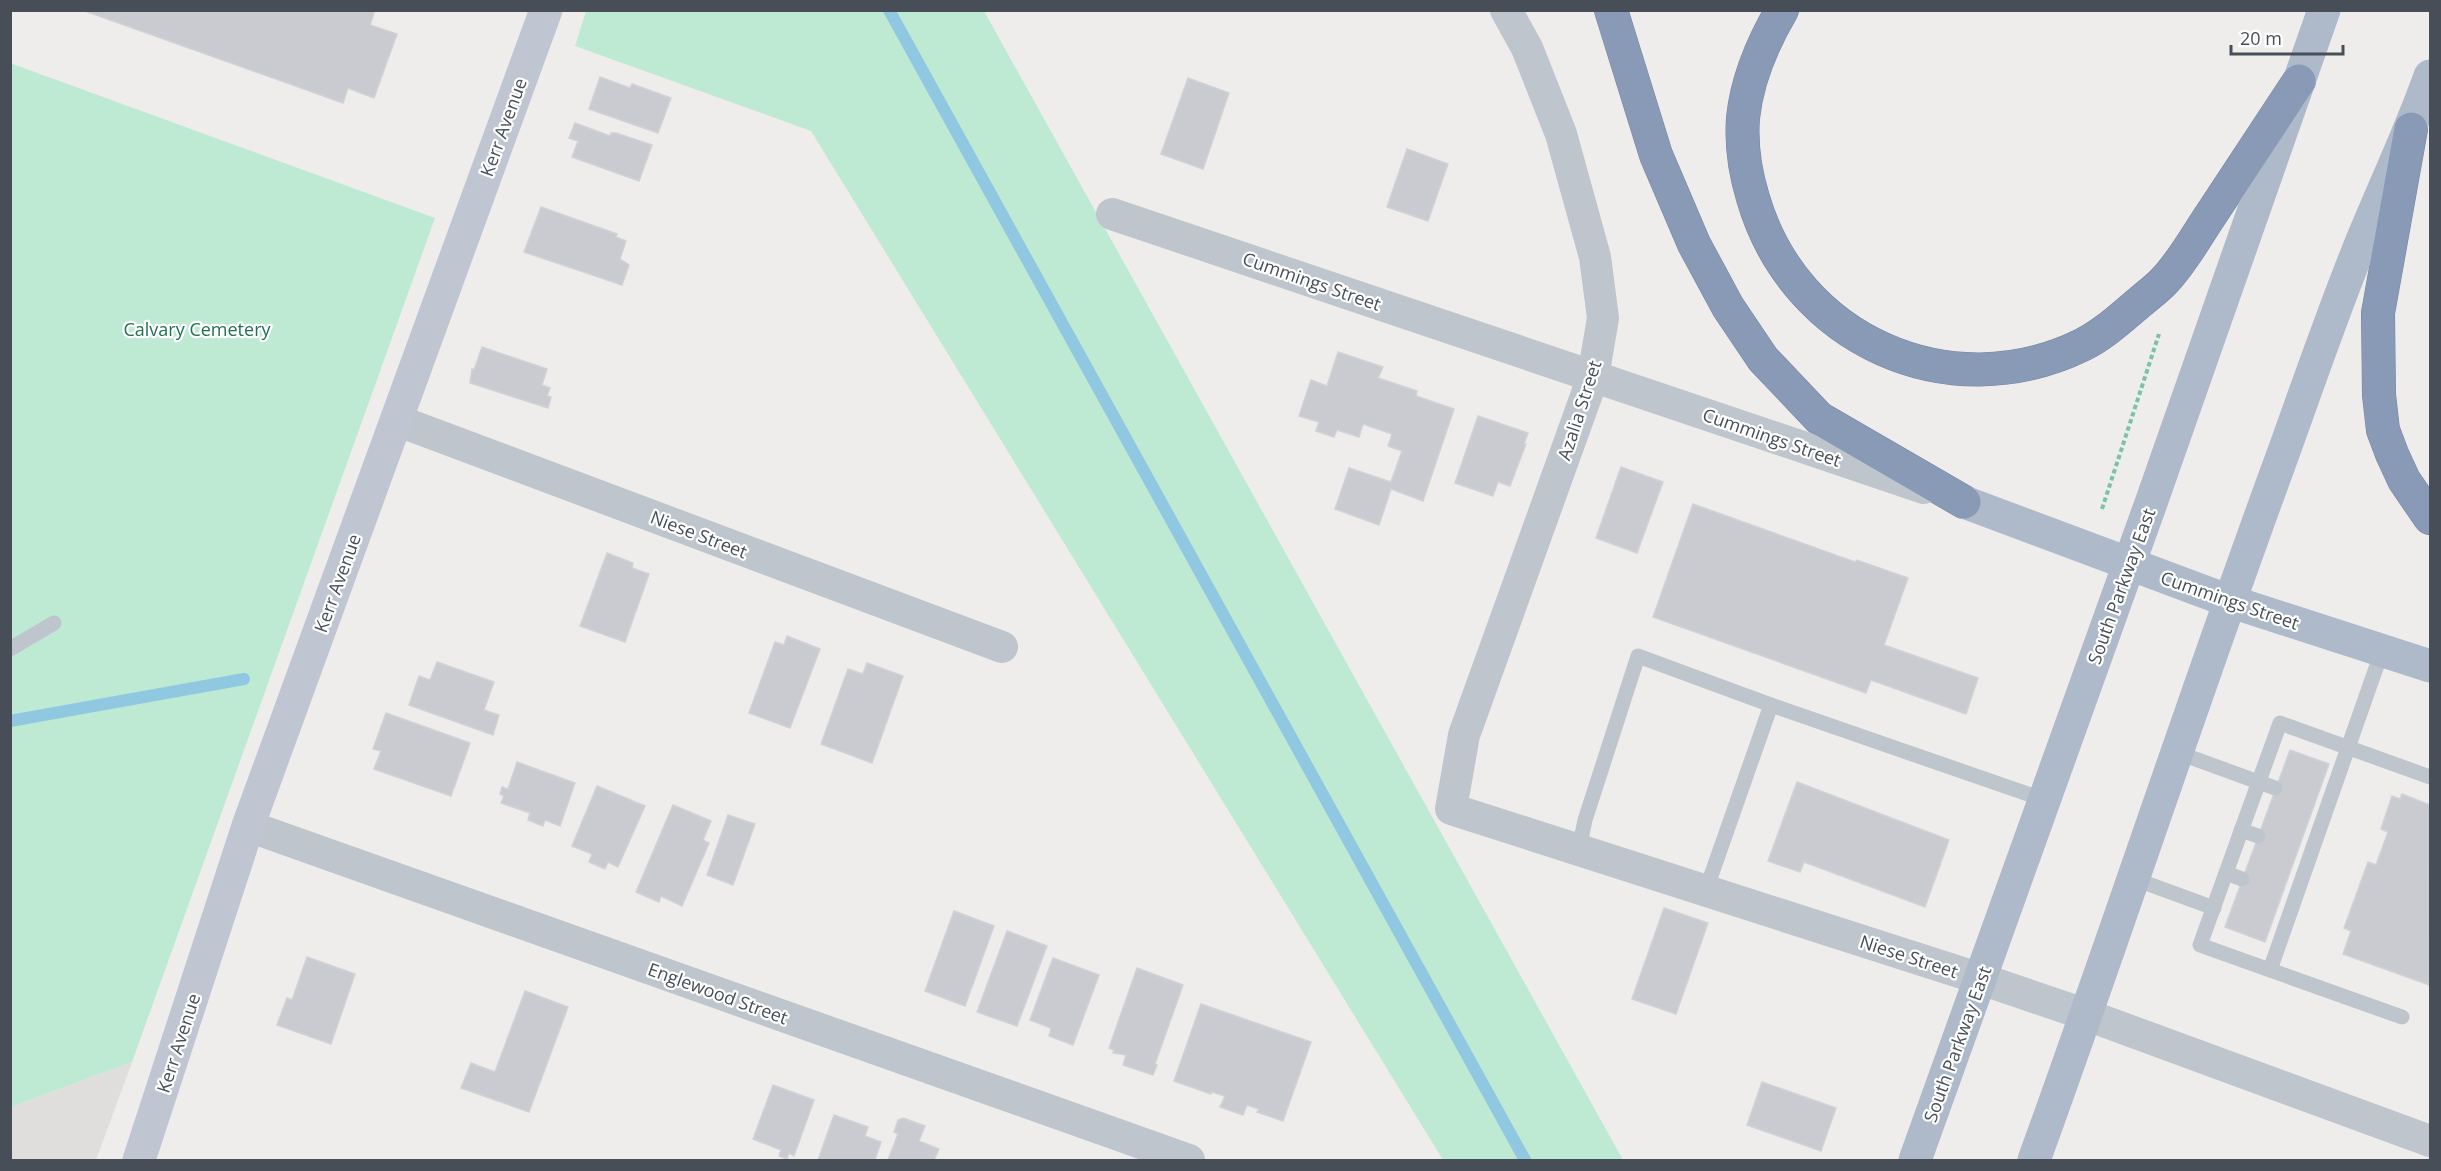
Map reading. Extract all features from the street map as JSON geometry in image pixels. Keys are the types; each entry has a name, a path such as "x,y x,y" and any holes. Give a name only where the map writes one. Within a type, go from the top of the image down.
{"highway":[{"path":"1611,10 1656,155 1694,244 1728,307 1763,359 1819,418 1964,502"},
{"path":"1782,10 1756,60 1743,117 1745,168 1759,220 1769,242 1791,278 1820,310 1840,325 1883,350 1930,366 1975,370 2031,363 2083,345 2119,320 2166,280 2299,81"},
{"path":"2411,129 2378,313 2379,394 2383,430 2392,454 2404,480 2430,518"}],"main road":[{"name":"South Parkway East","path":"1914,1161 2129,565 2324,10"},
{"path":"2034,1161 2087,1015 2132,878 2229,601 2355,258 2411,129 2430,76"},
{"name":"Cummings Street","path":"1964,502 2229,601 2430,666"}],"street":[{"name":"Kerr Avenue","path":"139,1161 248,826 546,10"},
{"name":"Azalia Street","path":"1451,809 1464,735 1593,377 1603,318 1595,257 1561,134 1527,48 1506,10"},
{"name":"Cummings Street","path":"1112,214 1964,502"},
{"name":"Niese Street","path":"396,420 1002,647"},
{"name":"Niese Street","path":"1451,809 1981,979 2087,1015 2430,1141"},
{"name":"Englewood Street","path":"248,826 1189,1161"}],"lane":[{"path":"10,650 54,623"},
{"path":"2270,970 2289,895 2321,805 2349,747 2382,651"},
{"path":"1579,849 1585,820 1638,656 1771,705 2045,800"},
{"path":"1706,890 1771,705"},
{"path":"2402,1017 2200,945 2280,723 2430,777"},
{"path":"2176,752 2275,788"},
{"path":"2241,830 2258,836"},
{"path":"2226,873 2242,879"},
{"path":"2132,878 2214,908"}],"path":[{"path":"2102,509 2163,323"}],"shaded area":[{"path":"132,1062 96,1160 11,1160 11,1107"}],"green space":[{"path":"586,11 984,11 1623,1160 1443,1160 811,131 575,46"},
{"name":"Calvary Cemetery","path":"10,63 435,218 132,1062 11,1107"}],"building":[{"path":"82,10 375,10 370,25 397,34 374,98 348,88 343,103"},
{"path":"600,77 630,88 632,84 671,98 658,133 589,109"},
{"path":"1188,78 1229,93 1203,169 1161,154"},
{"path":"575,123 610,136 611,133 616,133 652,145 639,181 572,157 578,141 569,138"},
{"path":"1407,149 1448,164 1428,221 1387,207"},
{"path":"541,207 617,234 616,237 626,241 620,259 629,265 622,285 524,252"},
{"path":"482,347 547,369 542,385 550,388 547,396 551,397 548,408 470,383 472,369 474,370"},
{"path":"1338,352 1383,367 1378,378 1417,391 1416,396 1454,409 1423,501 1391,489 1379,525 1335,509 1349,468 1391,482 1402,451 1388,446 1392,434 1363,424 1359,437 1337,430 1334,437 1316,431 1319,422 1299,416 1311,380 1327,386"},
{"path":"1478,416 1528,433 1510,486 1498,482 1493,496 1455,483"},
{"path":"1621,467 1663,482 1637,553 1596,538"},
{"path":"1693,504 1855,562 1857,560 1908,578 1884,645 1978,678 1966,714 1871,680 1866,693 1653,617"},
{"path":"607,553 633,563 632,568 649,574 625,642 580,626"},
{"path":"787,636 820,649 790,728 749,713 775,642 784,645"},
{"path":"437,662 494,682 484,710 499,715 493,735 409,705 419,676 430,680"},
{"path":"867,663 903,676 872,763 821,744 848,669 863,674"},
{"path":"386,713 470,743 451,796 374,769 381,751 373,749"},
{"path":"2290,750 2329,764 2265,942 2225,927"},
{"path":"517,762 575,783 560,826 545,820 543,826 528,820 530,813 501,803 504,796 500,794 502,787 508,789"},
{"path":"1797,782 1949,840 1925,907 1804,862 1800,872 1768,861"},
{"path":"597,786 645,806 618,867 608,862 605,869 589,862 592,854 572,846"},
{"path":"2402,794 2430,805 2429,985 2343,954 2351,931 2344,928 2368,862 2376,865 2388,832 2381,829 2392,796 2400,799"},
{"path":"673,805 711,821 703,840 709,843 682,906 661,896 659,902 636,892"},
{"path":"728,815 755,824 733,885 707,875"},
{"path":"1664,908 1708,923 1676,1014 1632,999"},
{"path":"954,911 994,926 965,1006 925,991"},
{"path":"1007,931 1047,946 1017,1026 977,1012"},
{"path":"307,957 355,974 331,1044 277,1025 287,998 292,1000"},
{"path":"1053,958 1099,975 1073,1045 1049,1036 1051,1028 1030,1020"},
{"path":"1137,968 1183,985 1153,1075 1123,1065 1126,1055 1113,1053 1114,1050 1109,1048"},
{"path":"525,991 568,1007 529,1112 461,1088 471,1063 495,1072"},
{"path":"1201,1004 1311,1042 1283,1121 1257,1112 1259,1109 1247,1105 1243,1115 1220,1107 1225,1096 1212,1092 1211,1094 1174,1081"},
{"path":"1762,1082 1836,1108 1821,1151 1747,1125"},
{"path":"773,1085 814,1100 794,1156 789,1153 787,1159 779,1156 781,1150 753,1139"},
{"path":"834,1115 868,1127 865,1136 881,1142 875,1160 818,1160"},
{"path":"903,1118 925,1126 919,1141 939,1149 934,1160 888,1160 898,1134 894,1132 898,1120"}],"waterway":[{"path":"889,10 1525,1160"},
{"path":"10,721 244,679"}]}
